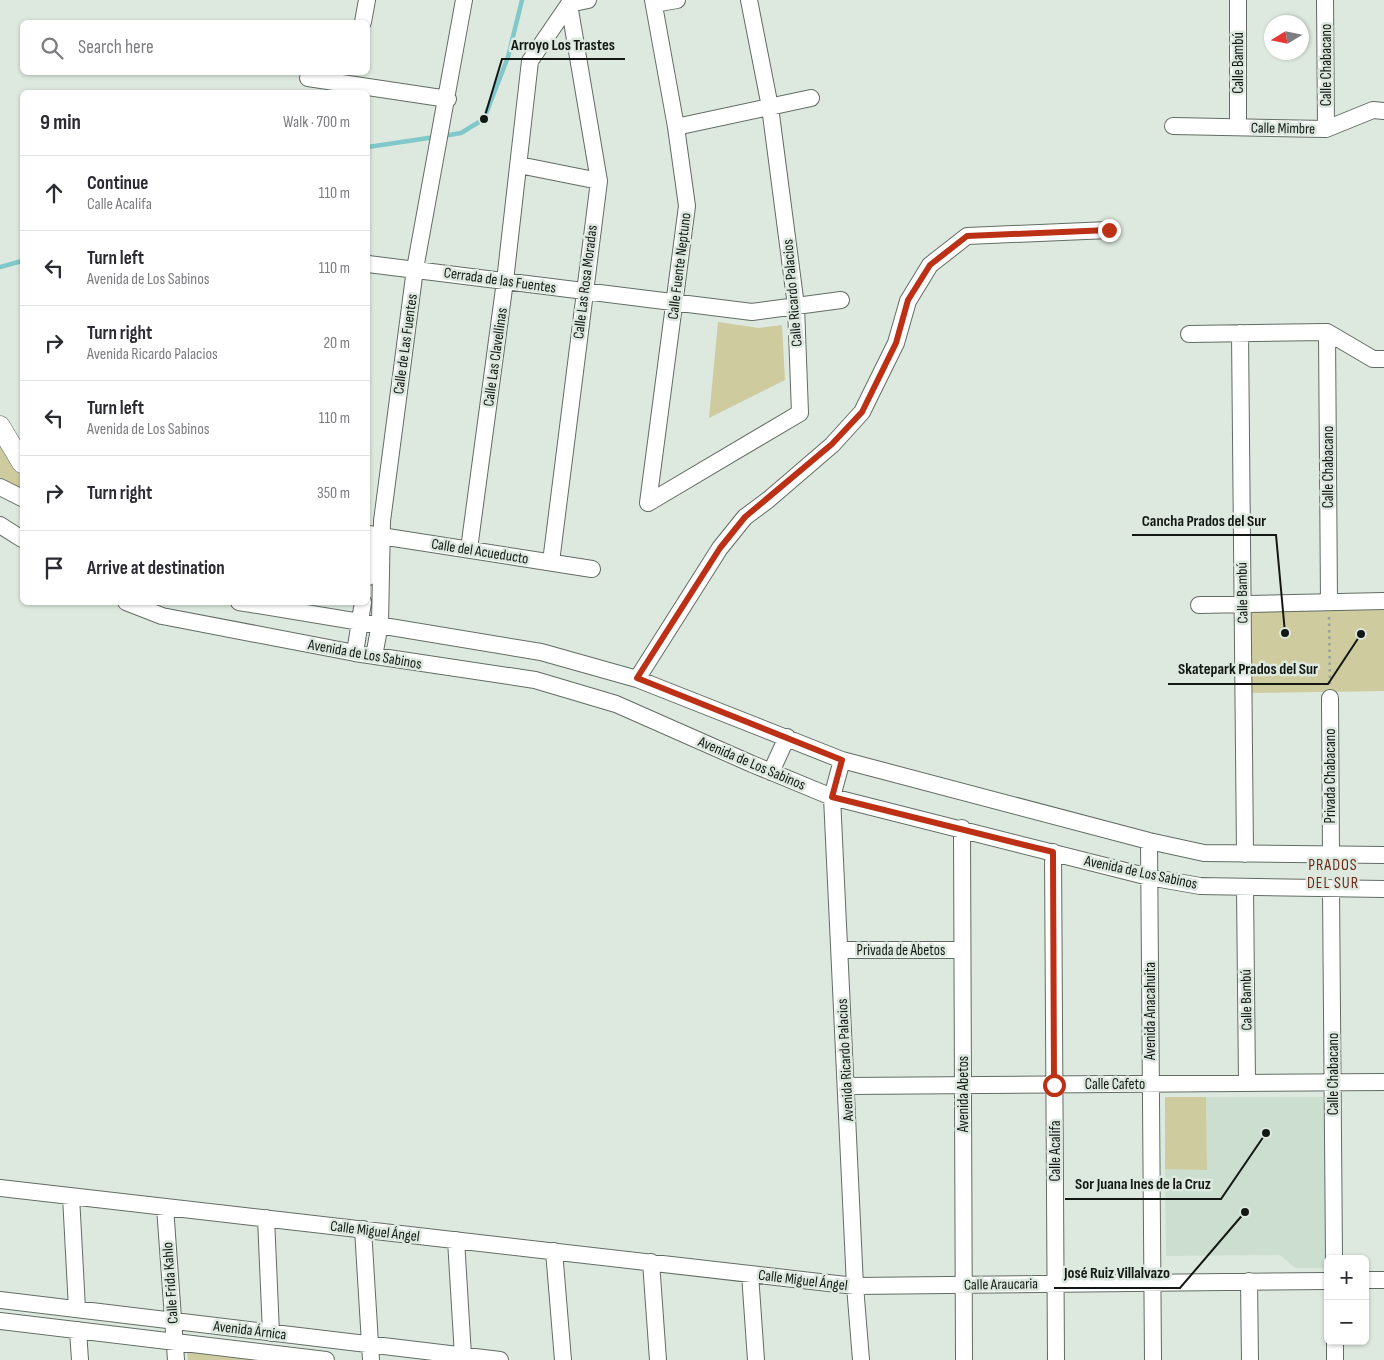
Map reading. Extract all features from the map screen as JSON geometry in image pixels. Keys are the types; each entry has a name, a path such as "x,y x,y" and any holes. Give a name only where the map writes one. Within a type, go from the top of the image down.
{"main road":[{"path":"0,426 20,460"}],"street":[{"path":"363,20 367,0"},
{"path":"308,78 355,78 448,99 464,0"},
{"path":"569,4 588,0"},
{"path":"654,2 677,0"},
{"name":"Calle Ricardo Palacios","path":"648,503 800,413 796,306 770,107 750,0"},
{"name":"Calle Bambú","path":"1238,0 1238,127"},
{"name":"Calle Chabacano","path":"1325,0 1326,129"},
{"name":"Calle Fuente Neptuno","path":"648,503 687,206 676,127 654,2"},
{"name":"Calle Las Clavellinas","path":"469,549 505,280 530,61 569,4"},
{"name":"Calle Las Rosa Moradas","path":"551,562 599,181 569,4"},
{"path":"676,127 811,98"},
{"name":"Calle de Las Fuentes","path":"377,531 415,269 432,167 448,99"},
{"name":"Calle Mimbre","path":"1173,126 1326,129 1373,110 1384,111"},
{"path":"519,165 599,181"},
{"path":"637,678 720,548 745,517 824,451 862,412 896,343 908,300 930,265 967,236 1109,230"},
{"name":"Cerrada de las Fuentes","path":"370,264 505,280 675,304 752,312 841,300"},
{"path":"1190,334 1327,332 1373,359 1384,359"},
{"name":"Calle Chabacano","path":"1327,332 1329,602"},
{"name":"Calle Bambú","path":"1240,333 1245,854"},
{"path":"0,487 20,497"},
{"path":"0,525 20,539"},
{"path":"370,566 377,531"},
{"path":"374,656 380,624 377,531"},
{"name":"Calle del Acueducto","path":"377,531 469,549 592,569"},
{"path":"1199,605 1384,601"},
{"name":"Avenida de Los Sabinos","path":"134,605 162,616 355,653 535,680 616,704 832,797 962,828 1149,877 1200,886 1331,890 1384,889"},
{"name":"Avenida de Los Sabinos","path":"258,605 541,652 637,678 842,760 1149,841 1204,853 1384,855"},
{"path":"355,653 363,605"},
{"name":"Privada Chabacano","path":"1330,698 1331,855"},
{"path":"771,772 787,737"},
{"name":"Avenida Ricardo Palacios","path":"842,760 832,797 855,1286 861,1360"},
{"name":"Avenida Abetos","path":"962,828 964,1360"},
{"name":"Avenida Anacahuita","path":"1149,841 1153,1360"},
{"name":"Calle Acalifa","path":"1053,852 1056,1360"},
{"name":"Calle Bambú","path":"1245,888 1247,1083"},
{"name":"Calle Chabacano","path":"1331,890 1334,1255"},
{"name":"Privada de Abetos","path":"840,950 962,950"},
{"name":"Calle Cafeto","path":"846,1086 1384,1082"},
{"name":"Calle Miguel Ángel","path":"0,1188 855,1286"},
{"path":"71,1196 77,1309"},
{"name":"Calle Frida Kahlo","path":"165,1206 176,1360"},
{"path":"266,1218 271,1333"},
{"path":"363,1229 370,1352"},
{"path":"456,1240 463,1356"},
{"path":"554,1251 563,1360"},
{"path":"651,1262 658,1360"},
{"name":"Calle Miguel Ángel","path":"750,1274 756,1360"},
{"name":"Calle Araucaria","path":"855,1286 1324,1280"},
{"path":"1369,1280 1384,1280"},
{"path":"1249,1281 1250,1360"},
{"name":"Avenida Árnica","path":"0,1300 271,1333 370,1352 463,1356 500,1360"},
{"name":"Avenida Árnica","path":"0,1321 326,1360"},
{"path":"78,1330 80,1360"},
{"path":"1335,1345 1335,1360"}],"path":[{"path":"1329,602 1330,698"}],"shaded area":[{"path":"718,322 759,328 782,325 785,380 709,418"},
{"path":"0,442 20,475 20,488 0,477"},
{"path":"1384,608 1384,691 1250,693 1249,609"},
{"path":"1165,1097 1206,1097 1207,1170 1165,1169"},
{"path":"1206,1097 1324,1097 1324,1268 1295,1268 1280,1255 1166,1256 1165,1169 1207,1169"},
{"path":"187,1349 286,1360 188,1360"}],"waterway":[{"path":"443,136 461,133 484,119 508,57 522,0"},
{"path":"370,147 435,137"},
{"path":"0,267 20,262"}],"place":[{"name":"Arroyo Los Trastes","path":"484,119"},
{"name":"Cancha Prados del Sur","path":"1285,633"},
{"name":"Skatepark Prados del Sur","path":"1361,634"},
{"name":"Sor Juana Ines de la Cruz","path":"1266,1133"},
{"name":"José Ruiz Villalvazo","path":"1245,1212"}],"district":[{"name":"PRADOS DEL SUR","path":"1333,873"}],"route":[{"path":"1054,1085 1053,852 832,797 842,760 637,678 720,548 745,517 768,500 832,444 862,412 896,343 908,300 930,265 967,236 1109,230"}]}
